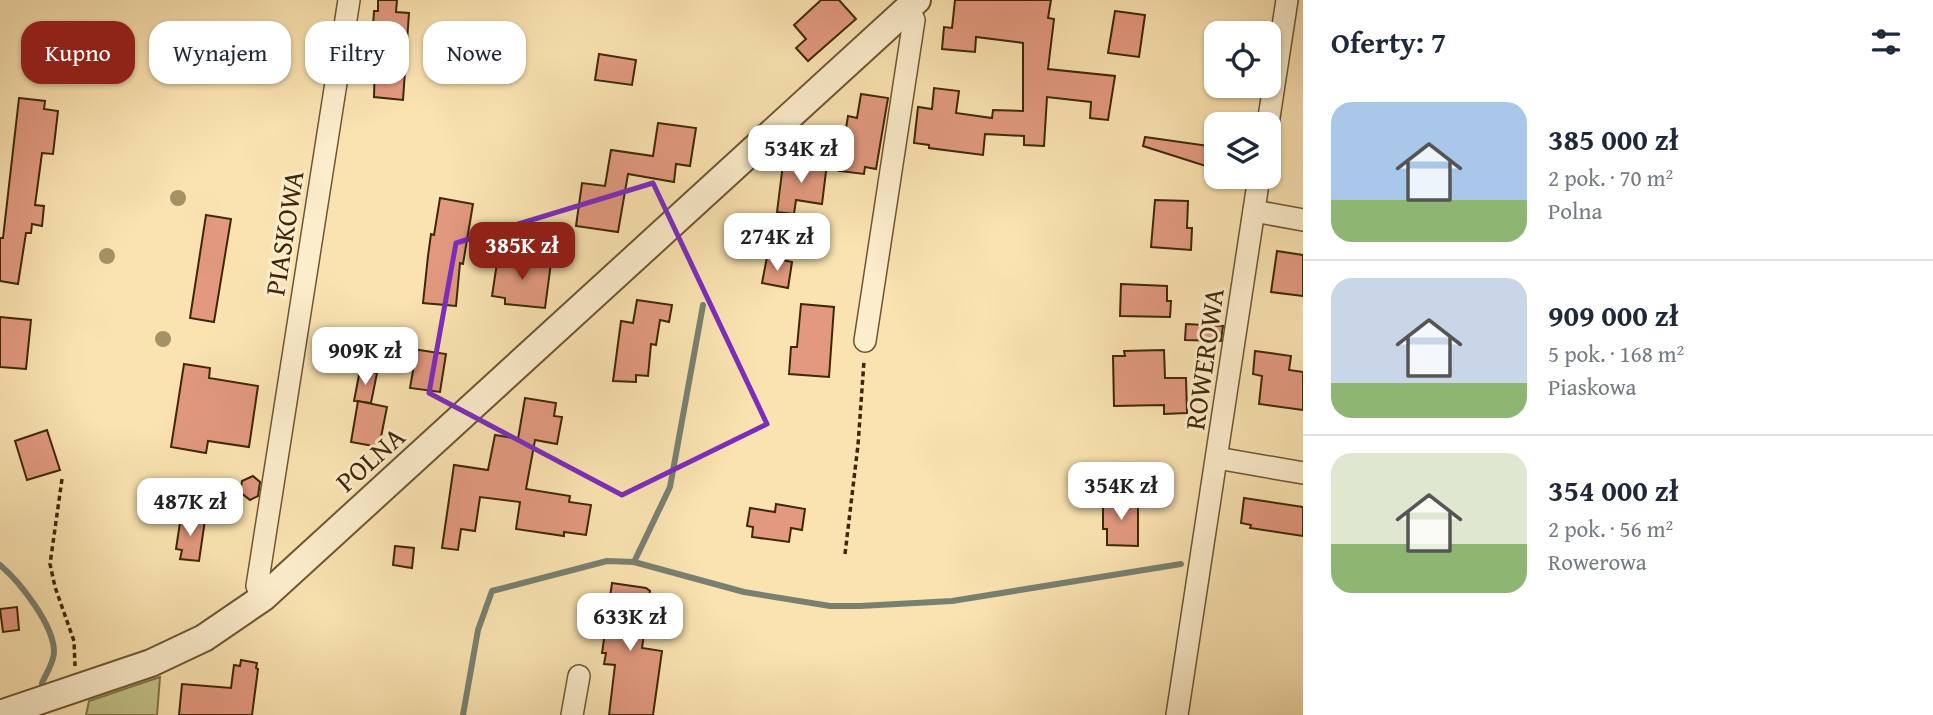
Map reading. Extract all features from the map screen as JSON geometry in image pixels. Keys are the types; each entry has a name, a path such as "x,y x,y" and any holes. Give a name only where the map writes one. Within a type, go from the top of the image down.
{"street":[{"name":"PIASKOWA","path":"264,597 257,586 349,0"},
{"path":"1270,112 1287,0"},
{"name":"POLNA","path":"0,714 151,663 204,638 264,597 913,4"},
{"path":"865,341 914,20 913,4"},
{"name":"ROWEROWA","path":"1177,715 1257,189"},
{"path":"1254,211 1303,220"},
{"path":"1217,458 1303,473"},
{"path":"572,715 579,676"}],"path":[{"path":"845,554 858,445 865,341"},
{"path":"62,479 51,564 55,587 74,641 76,689"}],"highlighted area":[{"path":"653,183 767,424 622,495 429,393 456,243"}],"green space":[{"path":"160,677 157,715 86,715 89,701"}],"building":[{"path":"378,0 397,0 396,12 409,13 408,21 373,21 374,11 378,11"},
{"path":"821,0 839,0 856,19 808,61 796,48 806,39 794,25"},
{"path":"955,0 1051,0 1048,18 1054,19 1048,69 1115,76 1108,120 1090,118 1091,102 1047,97 1044,146 1024,145 1024,136 985,134 983,155 929,148 929,145 914,143 918,107 932,109 934,88 959,91 956,113 992,118 993,110 1023,111 1023,43 976,37 975,52 942,49 944,27 952,28"},
{"path":"1115,11 1145,15 1139,57 1108,53"},
{"path":"599,54 636,60 632,85 595,80"},
{"path":"374,84 404,84 403,100 374,97"},
{"path":"861,94 888,98 876,169 865,167 864,174 839,171 848,116 857,118"},
{"path":"19,98 45,101 44,109 58,111 53,154 42,153 35,205 44,206 42,226 32,224 31,233 26,233 18,284 0,281 0,238 3,238"},
{"path":"658,123 696,128 690,166 676,164 674,182 628,174 618,232 576,226 582,183 605,186 611,150 653,156"},
{"path":"1145,137 1204,145 1204,165 1143,146"},
{"path":"809,160 827,163 822,204 796,200 794,214 777,212 783,164 808,167"},
{"path":"440,198 473,204 463,264 460,263 456,306 423,303 431,234 434,235"},
{"path":"1155,200 1188,201 1187,228 1192,228 1191,250 1151,247"},
{"path":"206,215 231,219 214,322 190,318"},
{"path":"1277,251 1303,255 1303,296 1271,292"},
{"path":"498,256 551,263 545,308 505,304 505,298 492,296"},
{"path":"767,257 792,262 788,288 762,283"},
{"path":"1121,284 1167,286 1167,301 1171,301 1170,317 1120,316"},
{"path":"637,300 672,305 669,322 660,320 656,345 651,344 648,376 636,375 636,382 613,381 621,321 633,323"},
{"path":"801,304 834,307 829,377 789,374 791,347 797,347"},
{"path":"0,317 31,320 26,369 0,367"},
{"path":"1186,324 1223,326 1221,341 1185,340"},
{"path":"406,348 446,354 440,392 410,388 414,365 404,363"},
{"path":"1164,350 1165,378 1186,378 1187,413 1164,414 1164,405 1114,406 1113,356 1125,356 1124,351"},
{"path":"1255,351 1291,356 1289,370 1303,372 1303,410 1259,404 1262,376 1253,374"},
{"path":"184,364 210,368 209,378 258,386 249,447 208,441 206,453 171,447"},
{"path":"360,370 377,373 371,403 354,401"},
{"path":"525,398 556,403 554,416 562,417 557,444 535,440 526,489 570,496 569,502 591,505 586,535 564,532 564,536 516,529 520,502 480,497 475,531 461,529 458,550 442,548 454,465 488,470 495,435 518,439"},
{"path":"358,401 387,407 379,447 351,442"},
{"path":"47,430 60,470 27,480 15,441"},
{"path":"253,476 260,482 258,496 250,500 240,492 242,481"},
{"path":"1244,498 1303,507 1303,536 1250,528 1251,525 1241,523"},
{"path":"1103,499 1138,499 1138,546 1107,545 1107,529 1103,529"},
{"path":"776,504 805,509 802,530 791,528 789,542 752,537 753,527 747,526 750,508 775,512"},
{"path":"181,516 205,520 199,561 180,559 182,550 176,549"},
{"path":"395,546 414,548 412,568 393,565"},
{"path":"612,583 646,588 650,591 642,648 662,651 653,715 609,715 615,665 604,664 606,653 602,653"},
{"path":"17,607 19,630 3,632 0,609"},
{"path":"241,660 257,663 252,715 179,715 182,684 231,688 234,665 240,666"}],"waterway":[{"path":"634,562 670,487 703,305"},
{"path":"463,715 478,630 492,591 607,561 634,562 744,592 830,606 952,601 1181,564"},
{"path":"0,565 26,593 48,629 54,656 42,683"}]}
